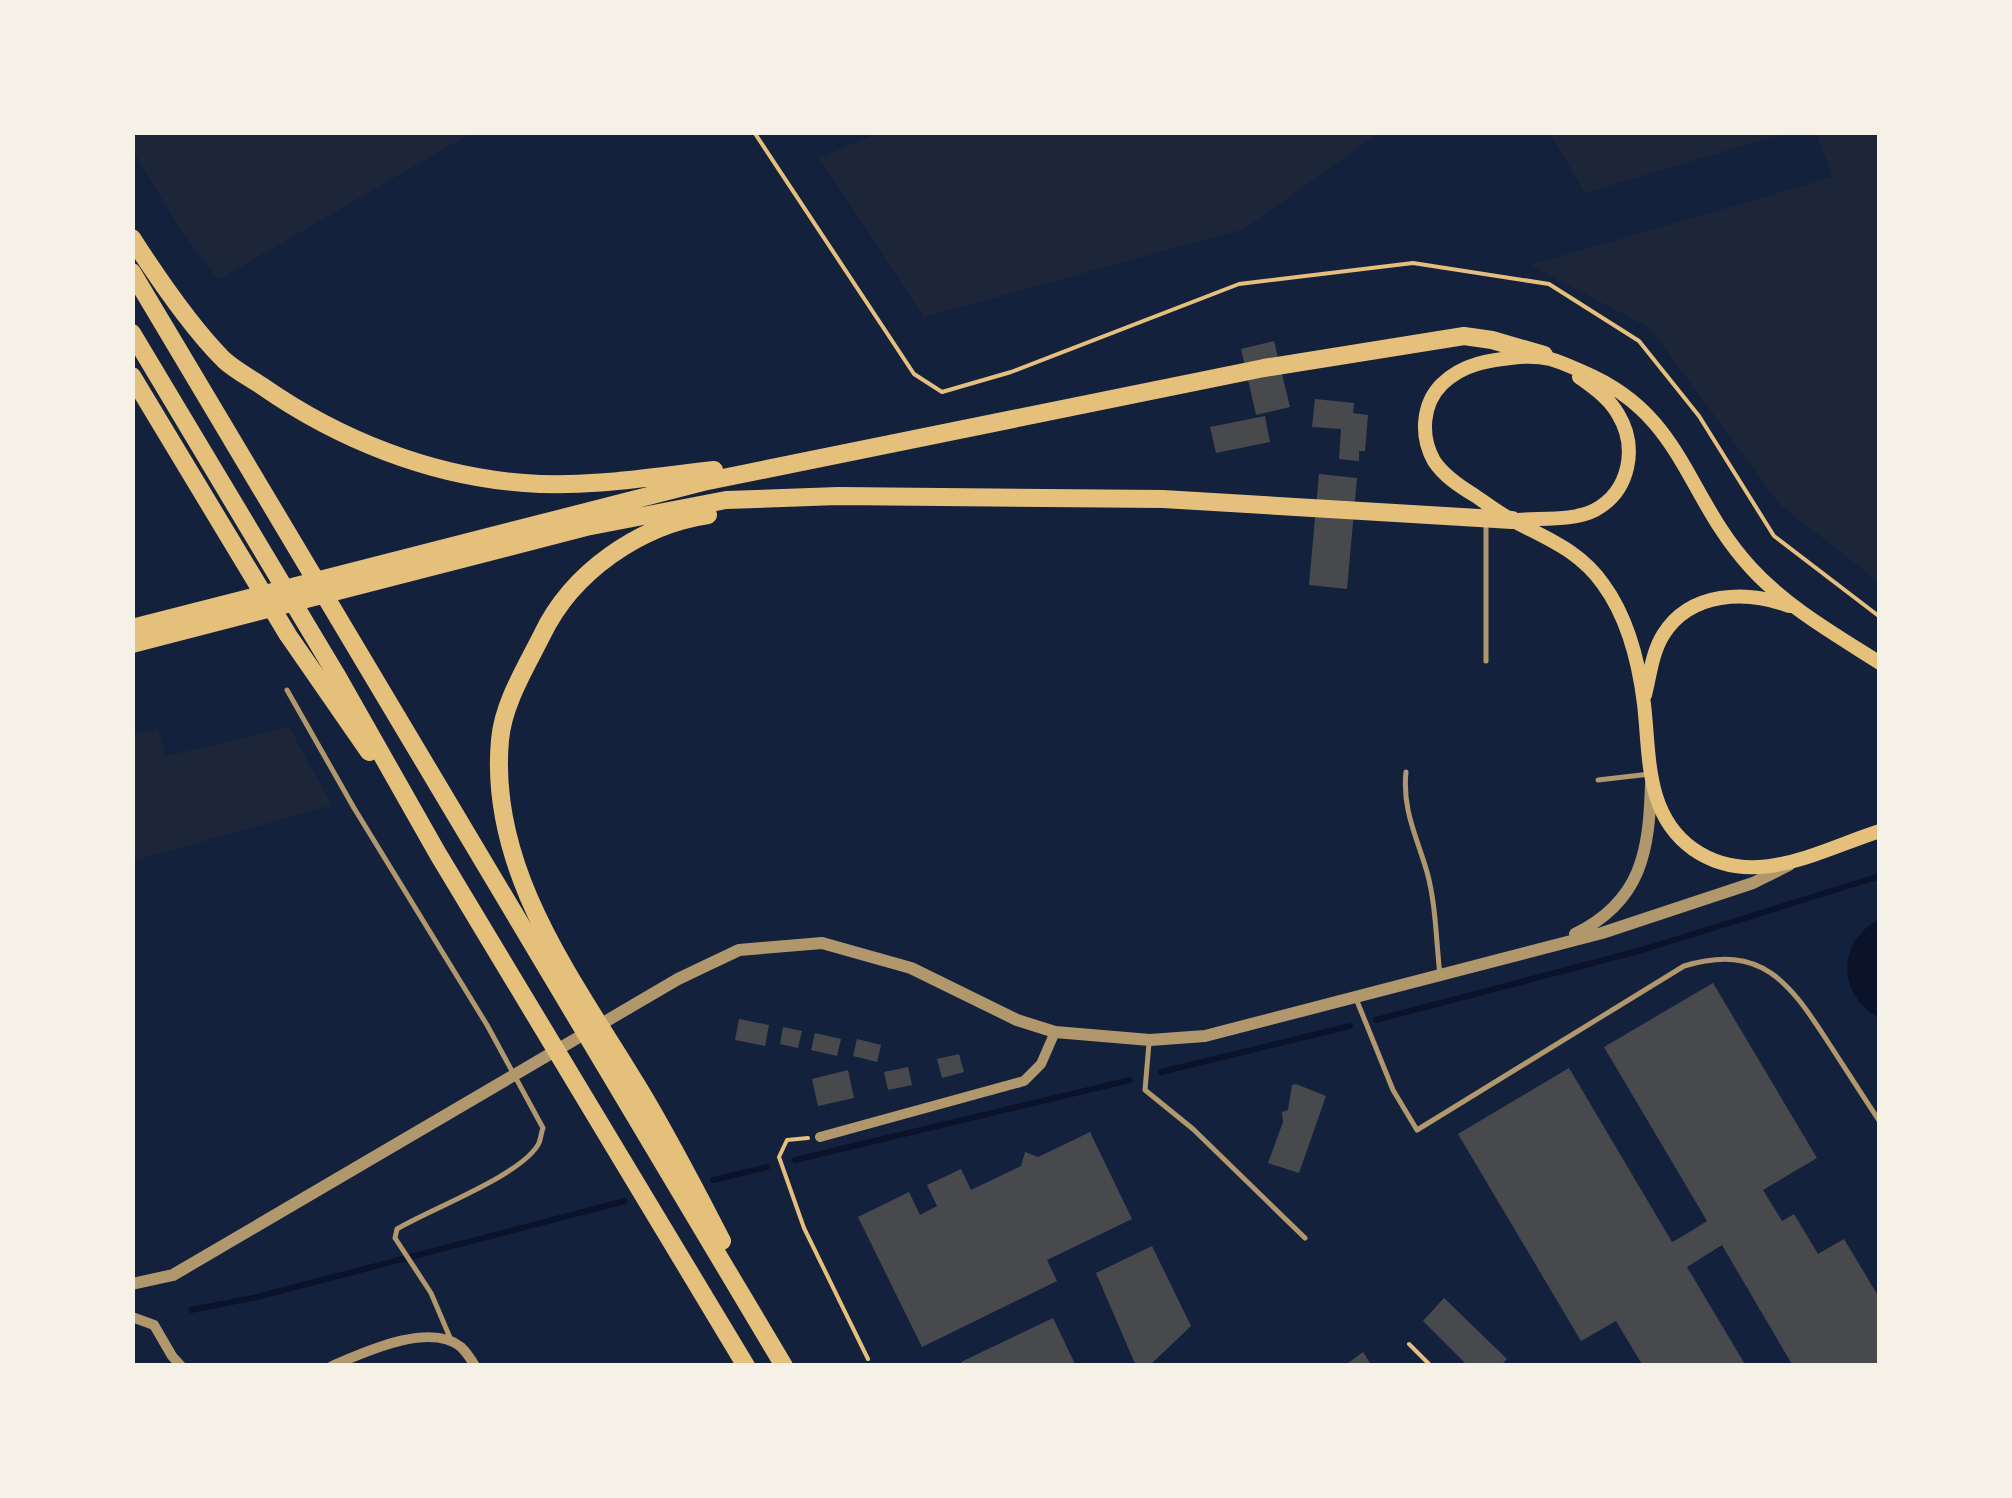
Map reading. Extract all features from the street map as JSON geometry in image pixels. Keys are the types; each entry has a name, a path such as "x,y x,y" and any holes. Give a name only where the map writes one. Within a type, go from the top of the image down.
{"highway":[{"path":"132,238 153,271 226,361 298,411 363,443 457,474 524,483 600,484 868,451"},
{"path":"132,272 786,1366"},
{"path":"132,333 336,674 438,854 746,1366"},
{"path":"132,644 186,622 704,482 1264,368 1443,337 1492,340 1550,358"},
{"path":"132,376 288,635 438,854"},
{"path":"427,559 726,500 838,496 1164,499 1512,520"},
{"path":"786,1366 666,1132 524,891 506,832 500,738 512,698 553,612 586,575 621,545 697,516 838,496"},
{"path":"132,628 186,622"}],"main road":[{"path":"1512,520 1563,517 1594,510 1611,498 1628,467 1628,438 1618,412 1598,390 1550,358"},
{"path":"1879,663 1799,610 1753,571 1703,501 1672,444 1637,402 1603,380 1550,358 1473,364 1442,384 1427,410 1425,434 1435,462 1455,483 1512,520 1562,543 1601,580 1626,627 1644,701 1650,778 1669,825 1686,844 1708,858 1750,868 1796,862 1880,820"},
{"path":"1644,701 1653,660 1664,634 1695,607 1738,595 1770,599 1799,610"},
{"path":"1837,844 1880,830"}],"street":[{"path":"1560,942 1598,921 1633,882 1644,861 1650,833 1650,778"},
{"path":"132,1284 173,1274 678,980 739,950 822,943 911,968 1017,1020 1055,1032 1150,1040 1205,1036 1602,933 1753,884 1796,862"},
{"path":"820,1137 1024,1081 1041,1064 1055,1032"},
{"path":"132,1318 154,1324 181,1366"},
{"path":"332,1366 413,1338 452,1342 462,1348 475,1366"}],"lane":[{"path":"1486,518 1486,661"},
{"path":"287,690 487,1025 542,1128 539,1144 527,1157 490,1182 397,1229 395,1238 430,1292 452,1342"},
{"path":"1406,772 1406,808 1428,874 1440,975"},
{"path":"1598,780 1650,778"},
{"path":"1356,998 1393,1090 1418,1130 1684,966 1708,959 1734,958 1759,965 1781,978 1799,998 1880,1122"},
{"path":"1150,1040 1146,1090 1193,1129 1305,1238"}],"path":[{"path":"820,1137 788,1140 779,1157 804,1228 868,1358"},
{"path":"1409,1344 1431,1366"}],"shaded area":[{"path":"133,132 471,133 218,280 182,232 133,151"},
{"path":"881,132 1379,133 1244,229 924,317 819,158"},
{"path":"1550,133 1786,133 1585,193"},
{"path":"1816,133 1879,133 1879,582 1780,505 1650,328 1530,265 1833,177"},
{"path":"289,727 332,805 133,861 133,734 158,729 166,756"},
{"path":"1879,919 1879,1018 1855,996 1847,969 1855,941"}],"building":[{"path":"1274,341 1290,407 1256,415 1241,349"},
{"path":"1315,399 1354,403 1353,413 1368,415 1365,451 1359,451 1359,461 1339,459 1341,429 1312,427"},
{"path":"1265,416 1270,442 1216,453 1210,427"},
{"path":"1319,474 1357,478 1347,589 1309,585"},
{"path":"1713,983 1817,1158 1763,1190 1782,1221 1794,1214 1818,1254 1844,1239 1880,1299 1880,1366 1793,1366 1722,1245 1687,1267 1746,1366 1643,1366 1616,1321 1581,1341 1458,1134 1569,1068 1672,1242 1683,1236 1707,1221 1604,1047"},
{"path":"739,1019 769,1025 765,1046 735,1040"},
{"path":"783,1027 802,1031 798,1048 780,1044"},
{"path":"815,1033 841,1039 837,1056 811,1050"},
{"path":"857,1039 881,1045 877,1062 853,1056"},
{"path":"959,1054 964,1072 942,1078 937,1059"},
{"path":"908,1067 912,1085 888,1090 884,1072"},
{"path":"848,1070 854,1098 818,1106 812,1079"},
{"path":"1292,1085 1326,1096 1299,1173 1268,1163 1283,1122 1282,1112 1288,1110"},
{"path":"1090,1132 1132,1219 1047,1260 1057,1281 922,1347 858,1217 909,1192 920,1215 937,1206 927,1185 961,1169 971,1190 1021,1166 1025,1152 1038,1157"},
{"path":"1152,1246 1191,1326 1149,1366 1136,1366 1096,1273"},
{"path":"1444,1298 1507,1359 1500,1366 1468,1366 1423,1321"},
{"path":"1053,1318 1076,1366 963,1366 961,1362"},
{"path":"1363,1352 1372,1366 1344,1366"}],"waterway":[{"path":"1376,1020 1642,950 1880,876"},
{"path":"1161,1072 1350,1026"},
{"path":"795,1160 1130,1080"},
{"path":"713,1180 767,1167"},
{"path":"191,1310 257,1297 625,1201"}]}
